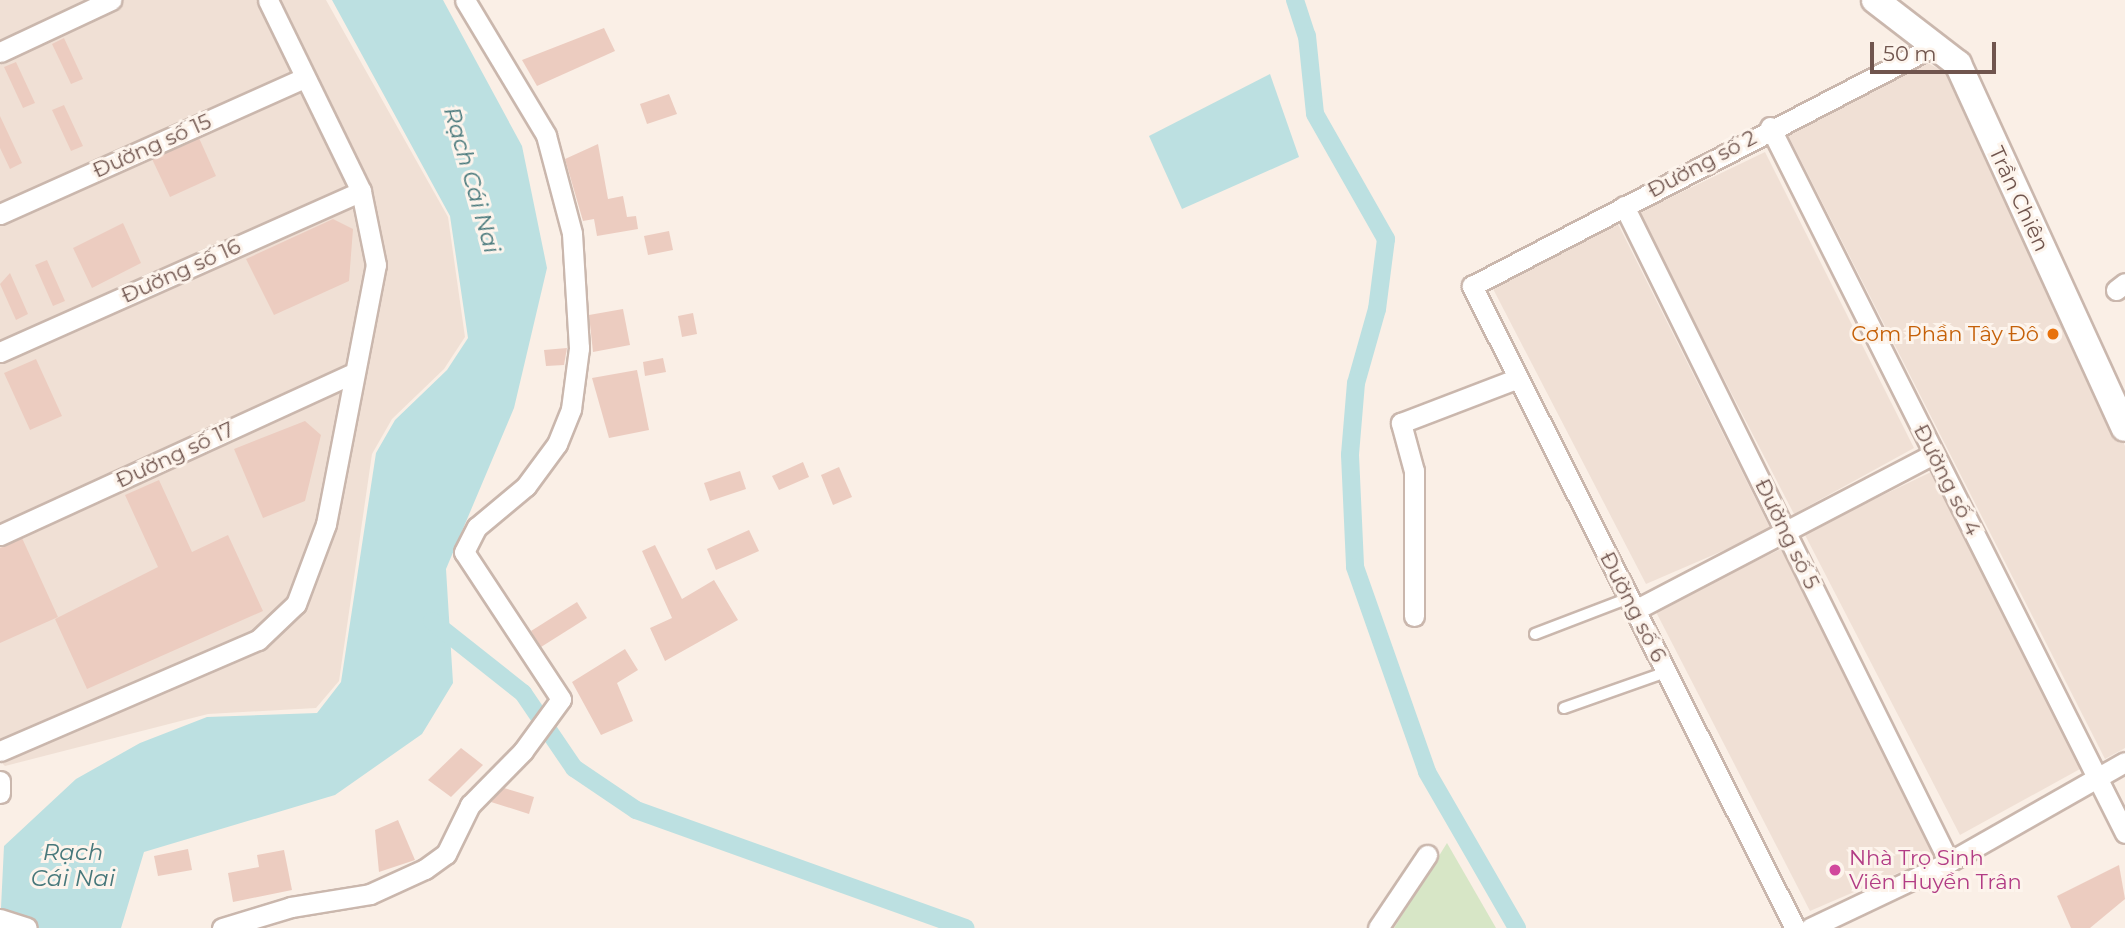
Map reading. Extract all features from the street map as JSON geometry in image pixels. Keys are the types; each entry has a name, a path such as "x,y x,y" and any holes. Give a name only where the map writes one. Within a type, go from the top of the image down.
{"street":[{"path":"0,51 111,0"},
{"path":"0,751 258,640 296,604 326,524 350,375 376,265 361,191 268,0"},
{"path":"225,927 370,894 425,869 446,854 470,804 523,751 561,699 464,552 477,527 526,486 557,444 571,409 579,348 572,233 546,135 465,0"},
{"name":"Trần Chiên","path":"1875,0 1958,64 2125,428"},
{"name":"Đường số 2","path":"1472,286 1770,127 1934,46"},
{"name":"Đường số 15","path":"0,214 304,78"},
{"name":"Đường số 4","path":"1770,127 2095,779 2125,833"},
{"name":"Đường số 16","path":"0,352 361,191"},
{"name":"Đường số 5","path":"1624,206 1948,862"},
{"name":"Đường số 6","path":"1472,286 1795,928"},
{"name":"Đường số 17","path":"0,535 350,375"},
{"path":"1414,616 1414,471 1401,423 1518,378"},
{"path":"1632,604 1787,533 1934,454"},
{"path":"1810,928 1948,862 2125,762"},
{"path":"1378,928 1427,855"},
{"path":"0,919 27,928"}],"lane":[{"path":"1535,634 1632,604"},
{"path":"1564,708 1666,672"}],"shaded area":[{"path":"0,0 326,0 448,217 465,337 444,369 392,419 372,454 339,681 316,708 208,714 5,766 0,761"},
{"path":"1924,61 1946,73 2125,446 2125,748 2105,759 1788,135"},
{"path":"1765,152 1914,448 1794,514 1638,213"},
{"path":"1617,222 1771,530 1646,584 1490,283"},
{"path":"1931,472 2080,769 1960,835 1804,533"},
{"path":"1781,549 1935,857 1810,911 1655,610"}],"green space":[{"path":"1447,843 1496,928 1394,928"}],"water":[{"name":"Rạch Cái Nai","path":"332,0 443,0 522,146 547,268 514,408 446,569 453,683 422,734 335,795 144,852 121,928 0,928 4,846 76,779 140,743 207,717 317,713 341,682 376,453 395,420 447,370 468,338 450,216"},
{"path":"1270,74 1299,157 1182,209 1149,136"}],"building":[{"path":"604,28 615,51 537,86 522,60"},
{"path":"64,38 83,79 71,84 52,44"},
{"path":"16,62 35,103 23,108 4,67"},
{"path":"669,94 677,114 647,124 640,104"},
{"path":"64,105 83,146 71,151 52,110"},
{"path":"0,116 22,163 10,169 0,148"},
{"path":"199,138 216,176 170,197 152,159"},
{"path":"598,144 608,199 623,196 627,217 636,216 638,229 597,236 594,219 583,221 565,159"},
{"path":"333,219 353,229 349,281 274,315 246,259"},
{"path":"123,223 141,263 92,288 73,248"},
{"path":"669,231 673,250 648,255 644,236"},
{"path":"47,260 65,301 53,306 35,265"},
{"path":"10,273 28,314 16,320 0,284"},
{"path":"623,309 630,345 593,352 589,315"},
{"path":"693,313 697,334 682,337 678,316"},
{"path":"567,348 564,365 546,366 544,350"},
{"path":"663,358 666,372 645,376 643,362"},
{"path":"36,359 62,416 30,430 4,373"},
{"path":"637,370 649,430 609,438 592,378"},
{"path":"305,421 321,435 305,501 263,518 234,449"},
{"path":"803,462 809,477 779,490 772,476"},
{"path":"839,467 852,497 833,505 821,475"},
{"path":"740,471 746,489 710,501 704,483"},
{"path":"159,480 192,552 228,535 263,611 87,689 55,619 158,567 125,495"},
{"path":"749,530 759,551 716,570 707,549"},
{"path":"22,538 58,617 0,643 0,548"},
{"path":"655,545 682,599 714,580 738,620 665,661 650,628 672,618 642,551"},
{"path":"577,602 587,618 541,647 531,631"},
{"path":"625,649 638,670 617,683 633,721 601,735 572,682"},
{"path":"461,748 483,765 451,797 428,780"},
{"path":"504,788 534,797 529,814 491,802"},
{"path":"398,820 415,860 379,872 375,830"},
{"path":"188,849 192,870 158,876 154,856"},
{"path":"284,850 292,890 233,902 228,873 259,867 257,855"},
{"path":"2119,865 2125,899 2090,928 2071,928 2057,896"}],"waterway":[{"path":"1295,0 1307,36 1315,114 1386,239 1377,309 1356,383 1350,455 1355,567 1427,772 1517,928"},
{"path":"432,621 523,693 574,768 636,810 965,928"}],"place":[{"name":"Cơm Phần Tây Đô","path":"2053,334"},
{"name":"Nhà Trọ Sinh Viên Huyền Trân","path":"1835,870"}]}
